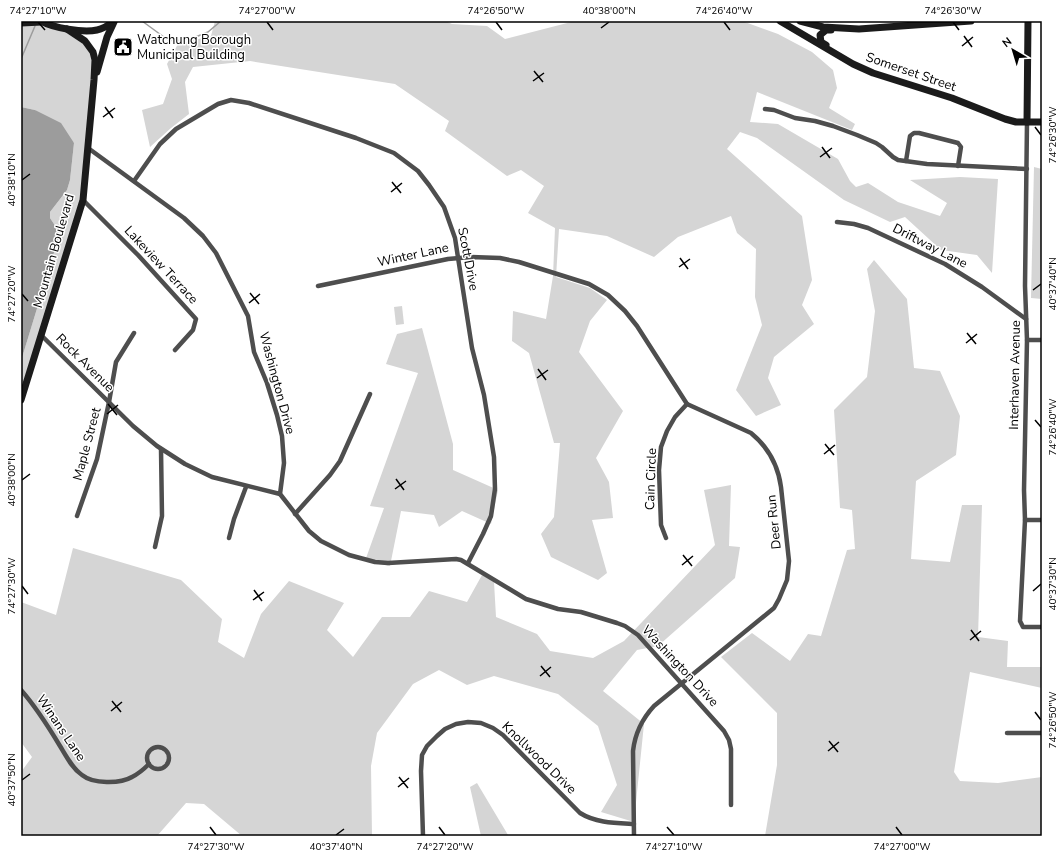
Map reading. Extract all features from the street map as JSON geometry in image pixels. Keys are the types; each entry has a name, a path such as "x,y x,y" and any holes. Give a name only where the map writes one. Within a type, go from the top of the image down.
{"main road":[{"path":"21,23 41,22 67,29 86,31 104,28 114,21"},
{"name":"Mountain Boulevard","path":"94,80 107,37 114,21"},
{"name":"Somerset Street","path":"780,21 853,64 873,73 938,93 1005,119 1027,122 1042,122"},
{"path":"800,21 823,27 859,29"},
{"path":"838,55 821,42 820,38 822,33 828,30 971,21"},
{"path":"1027,122 1028,21"},
{"name":"Mountain Boulevard","path":"21,400 83,200 95,60 91,48 82,38 67,29"}],"street":[{"name":"Scott Drive","path":"134,181 160,144 176,129 218,104 231,100 249,103 356,138 394,153 418,171 430,184 446,214 455,238 472,348 484,395 492,437 495,489 491,516 468,562"},
{"path":"765,109 774,110 796,118 832,126 876,143 892,157 898,160 927,164 1027,169"},
{"name":"Interhaven Avenue","path":"1027,122 1027,340 1024,520 1020,621 1023,627 1042,627"},
{"path":"906,161 910,136 914,133 919,133 958,143 961,147 958,166"},
{"name":"Washington Drive","path":"88,148 184,218 203,236 216,253 241,302 250,324 254,352 271,395 282,436 284,463 280,494 309,531 321,541 349,555 364,560 388,563 456,559 468,562 526,599 558,609 595,616 625,626 638,636 720,725 729,740 731,749 731,806"},
{"name":"Lakeview Terrace","path":"83,200 138,255 196,319 193,330 175,350"},
{"name":"Driftway Lane","path":"837,222 854,224 868,228 945,264 982,287 1026,319"},
{"name":"Winter Lane","path":"318,286 458,257 500,258 589,284 617,302 637,326 687,404"},
{"name":"Maple Street","path":"77,516 97,460 116,362 134,333"},
{"name":"Rock Avenue","path":"42,335 133,426 161,449 185,464 212,477 246,487 280,494"},
{"path":"1027,340 1042,340"},
{"path":"295,514 330,475 340,461 370,394"},
{"name":"Cain Circle","path":"666,538 661,525 659,470 661,448 669,427 675,417 687,404"},
{"name":"Deer Run","path":"634,836 633,750 636,736 644,717 654,706 774,608 786,580 789,561 779,476 774,460 769,452 757,438 747,431 687,404"},
{"path":"155,547 162,516 161,449"},
{"path":"229,538 234,519 246,487"},
{"path":"1024,520 1042,520"},
{"name":"Winans Lane","path":"21,690 32,703 68,759 83,776 91,781 106,782 126,780 137,774 149,764"},
{"name":"Knollwood Drive","path":"423,836 422,755 427,746 445,729 456,724 468,722 487,725 503,735 580,813 588,818 634,824"},
{"path":"1007,732 1042,733"},
{"path":"159,747 166,751 169,757 166,765 158,769 149,764 147,759 151,749 159,747"}],"shaded area":[{"path":"215,21 445,21 452,24 487,26 505,39 575,21 742,21 778,34 812,52 833,70 837,88 829,108 855,124 852,130 757,92 750,122 778,124 838,159 850,181 856,187 868,183 898,202 940,216 947,203 910,180 960,177 998,179 992,273 977,255 941,250 905,217 890,222 844,200 757,138 740,132 727,149 802,216 812,280 802,305 814,324 774,357 768,378 781,405 756,416 736,390 762,325 755,297 756,249 737,233 731,216 678,237 654,257 607,236 559,229 556,277 590,288 607,300 590,321 579,352 623,411 596,458 609,482 613,518 592,520 607,573 598,580 551,557 541,534 554,517 560,443 554,443 529,353 512,341 513,311 546,319 553,276 555,228 528,213 544,186 521,170 507,176 445,131 449,121 395,84 250,61 193,67 185,82 189,114 150,147 142,110 163,104 172,79 167,64 178,44 211,36"},
{"path":"26,22 67,29 93,52 83,200 21,400 21,361 60,233 50,218 50,212 67,190 70,180 74,143 35,110 21,107 21,23"},
{"path":"21,107 35,110 61,123 74,143 70,180 67,190 50,212 50,218 60,233 21,361"},
{"path":"1034,167 1042,169 1042,299 1031,298"},
{"path":"874,260 907,299 914,368 940,371 960,416 956,455 916,481 911,559 950,562 962,505 982,505 978,637 1008,641 1007,667 1042,667 1042,688 970,672 954,772 960,781 998,783 1042,777 1042,836 765,836 777,765 777,713 721,657 752,633 790,661 808,634 821,636 847,550 855,549 852,510 840,508 834,410 867,377 875,311 867,269"},
{"path":"402,306 404,324 396,325 394,307"},
{"path":"422,328 453,444 453,470 498,490 491,524 462,511 439,527 434,515 401,511 390,566 365,561 384,508 370,506 418,373 386,364 397,334"},
{"path":"731,485 729,546 740,547 735,578 658,646 637,650 603,691 644,724 634,822 601,812 617,785 598,726 558,694 494,676 467,685 439,670 413,684 377,733 371,766 372,836 242,836 204,804 186,803 157,836 21,836 21,772 32,757 21,742 21,602 56,615 73,548 181,580 222,619 218,642 244,658 261,614 289,581 344,603 327,630 353,657 382,617 410,617 429,591 467,602 482,575 494,582 496,617 537,634 550,651 593,658 624,641 715,545 704,490"},
{"path":"477,783 509,836 481,836 470,787"}],"waterway":[{"path":"142,21 168,40 174,41 193,38 208,32 221,21"},
{"path":"21,59 35,26"}],"place":[{"name":"Watchung Borough Municipal Building","path":"123,47"}]}
